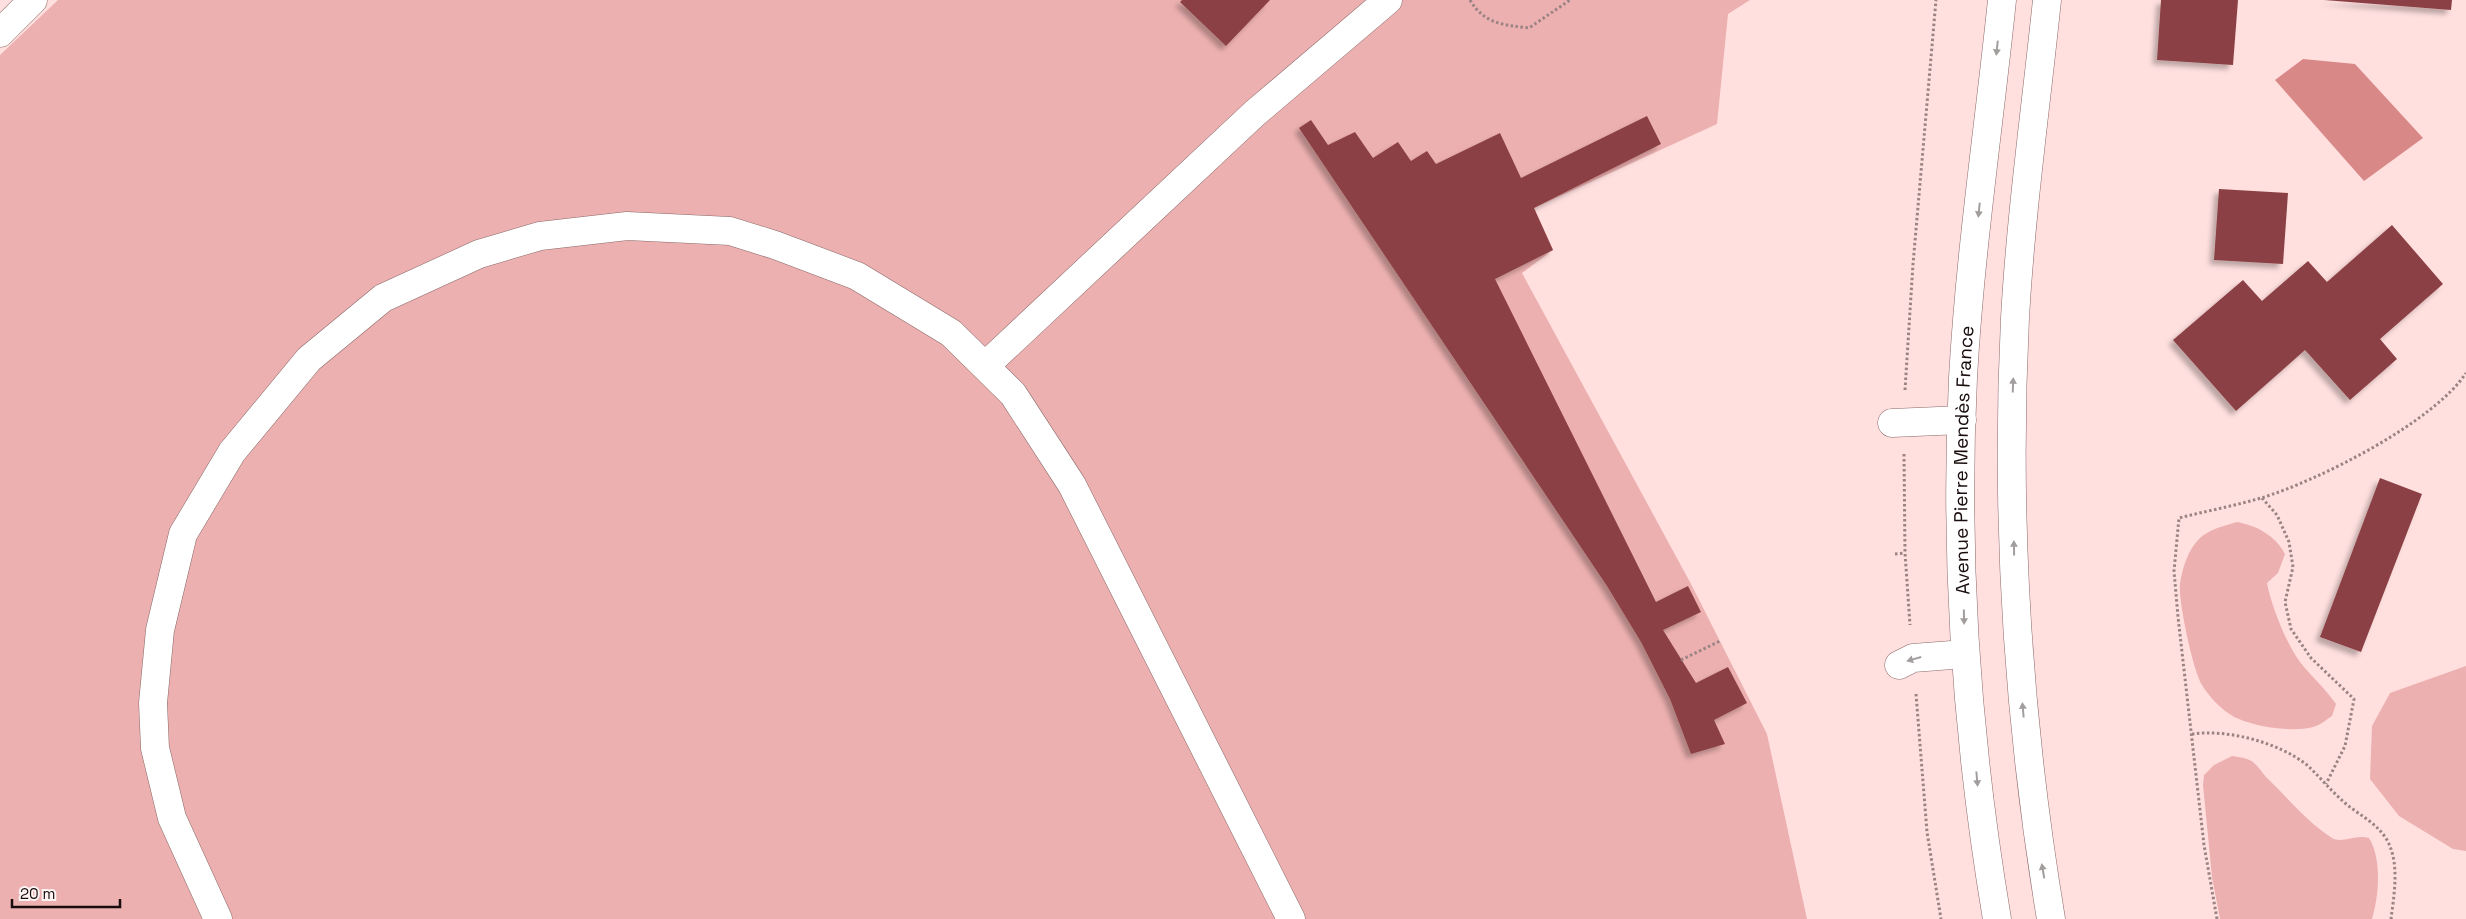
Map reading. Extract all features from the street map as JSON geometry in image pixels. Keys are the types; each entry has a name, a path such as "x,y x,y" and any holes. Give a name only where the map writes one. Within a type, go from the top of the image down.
{"street":[{"path":"0,33 33,0"},
{"path":"984,366 1255,113 1388,0"},
{"name":"Avenue Pierre Mendès France","path":"1997,919 1978,799 1965,654 1962,420 1970,296 2002,0"},
{"path":"2047,0 2017,290 2012,415 2015,593 2023,711 2039,846 2051,919"},
{"path":"218,919 172,818 155,748 153,703 160,630 183,534 232,452 309,358 384,298 479,254 540,236 627,226 730,231 775,245 857,276 951,333 1013,394 1072,485 1291,919"},
{"path":"1892,423 1962,420"},
{"path":"1899,666 1913,658 1965,654"}],"path":[{"path":"1470,0 1476,9 1498,25 1529,28 1570,0"},
{"path":"1904,396 1913,264 1936,0"},
{"path":"2217,919 2204,844 2174,571 2180,518 2262,498 2316,477 2416,422 2466,373"},
{"path":"1904,454 1905,553 1911,632"},
{"path":"2262,498 2277,515 2289,542 2293,567 2285,602 2291,629 2311,658 2354,700 2345,746 2326,784"},
{"path":"1895,554 1905,553"},
{"path":"1682,660 1720,641"},
{"path":"1916,692 1927,832 1941,919"},
{"path":"2192,734 2210,732 2262,741 2306,764 2346,804 2372,822 2388,841 2397,879 2390,919"}],"shaded area":[{"path":"58,0 1750,0 1728,14 1717,124 1534,208 1553,250 1522,273 1691,584 1767,734 1807,919 0,919 0,55"},
{"path":"2303,59 2355,64 2423,138 2364,181 2275,80"},
{"path":"2237,522 2265,532 2281,547 2285,554 2278,573 2267,583 2276,613 2284,634 2300,662 2336,704 2332,716 2316,726 2283,729 2258,725 2236,718 2214,700 2204,689 2198,677 2181,605 2180,584 2182,572 2189,554 2199,539 2212,530"},
{"path":"2466,666 2466,851 2453,849 2399,816 2370,779 2372,726 2390,693"},
{"path":"2232,756 2245,758 2258,766 2266,777 2305,817 2332,838 2340,840 2359,837 2369,838 2378,867 2378,889 2372,919 2220,919 2212,877 2203,785 2204,775 2214,765"}],"building":[{"path":"1182,0 1270,0 1226,46 1180,2"},
{"path":"2161,0 2238,0 2233,65 2157,60"},
{"path":"2324,0 2452,0 2451,10"},
{"path":"1647,116 1661,144 1534,208 1553,250 1495,279 1656,602 1688,586 1701,612 1663,630 1696,683 1728,667 1747,703 1714,720 1725,744 1691,754 1670,699 1641,642 1607,586 1299,128 1311,120 1328,145 1355,132 1373,158 1398,142 1411,161 1427,151 1436,164 1500,133 1521,178"},
{"path":"2219,189 2288,193 2283,264 2214,260"},
{"path":"2392,225 2443,284 2380,339 2397,359 2350,400 2305,350 2236,411 2173,340 2243,280 2262,301 2308,261 2327,282"},
{"path":"2380,478 2422,494 2361,652 2320,637"}]}
